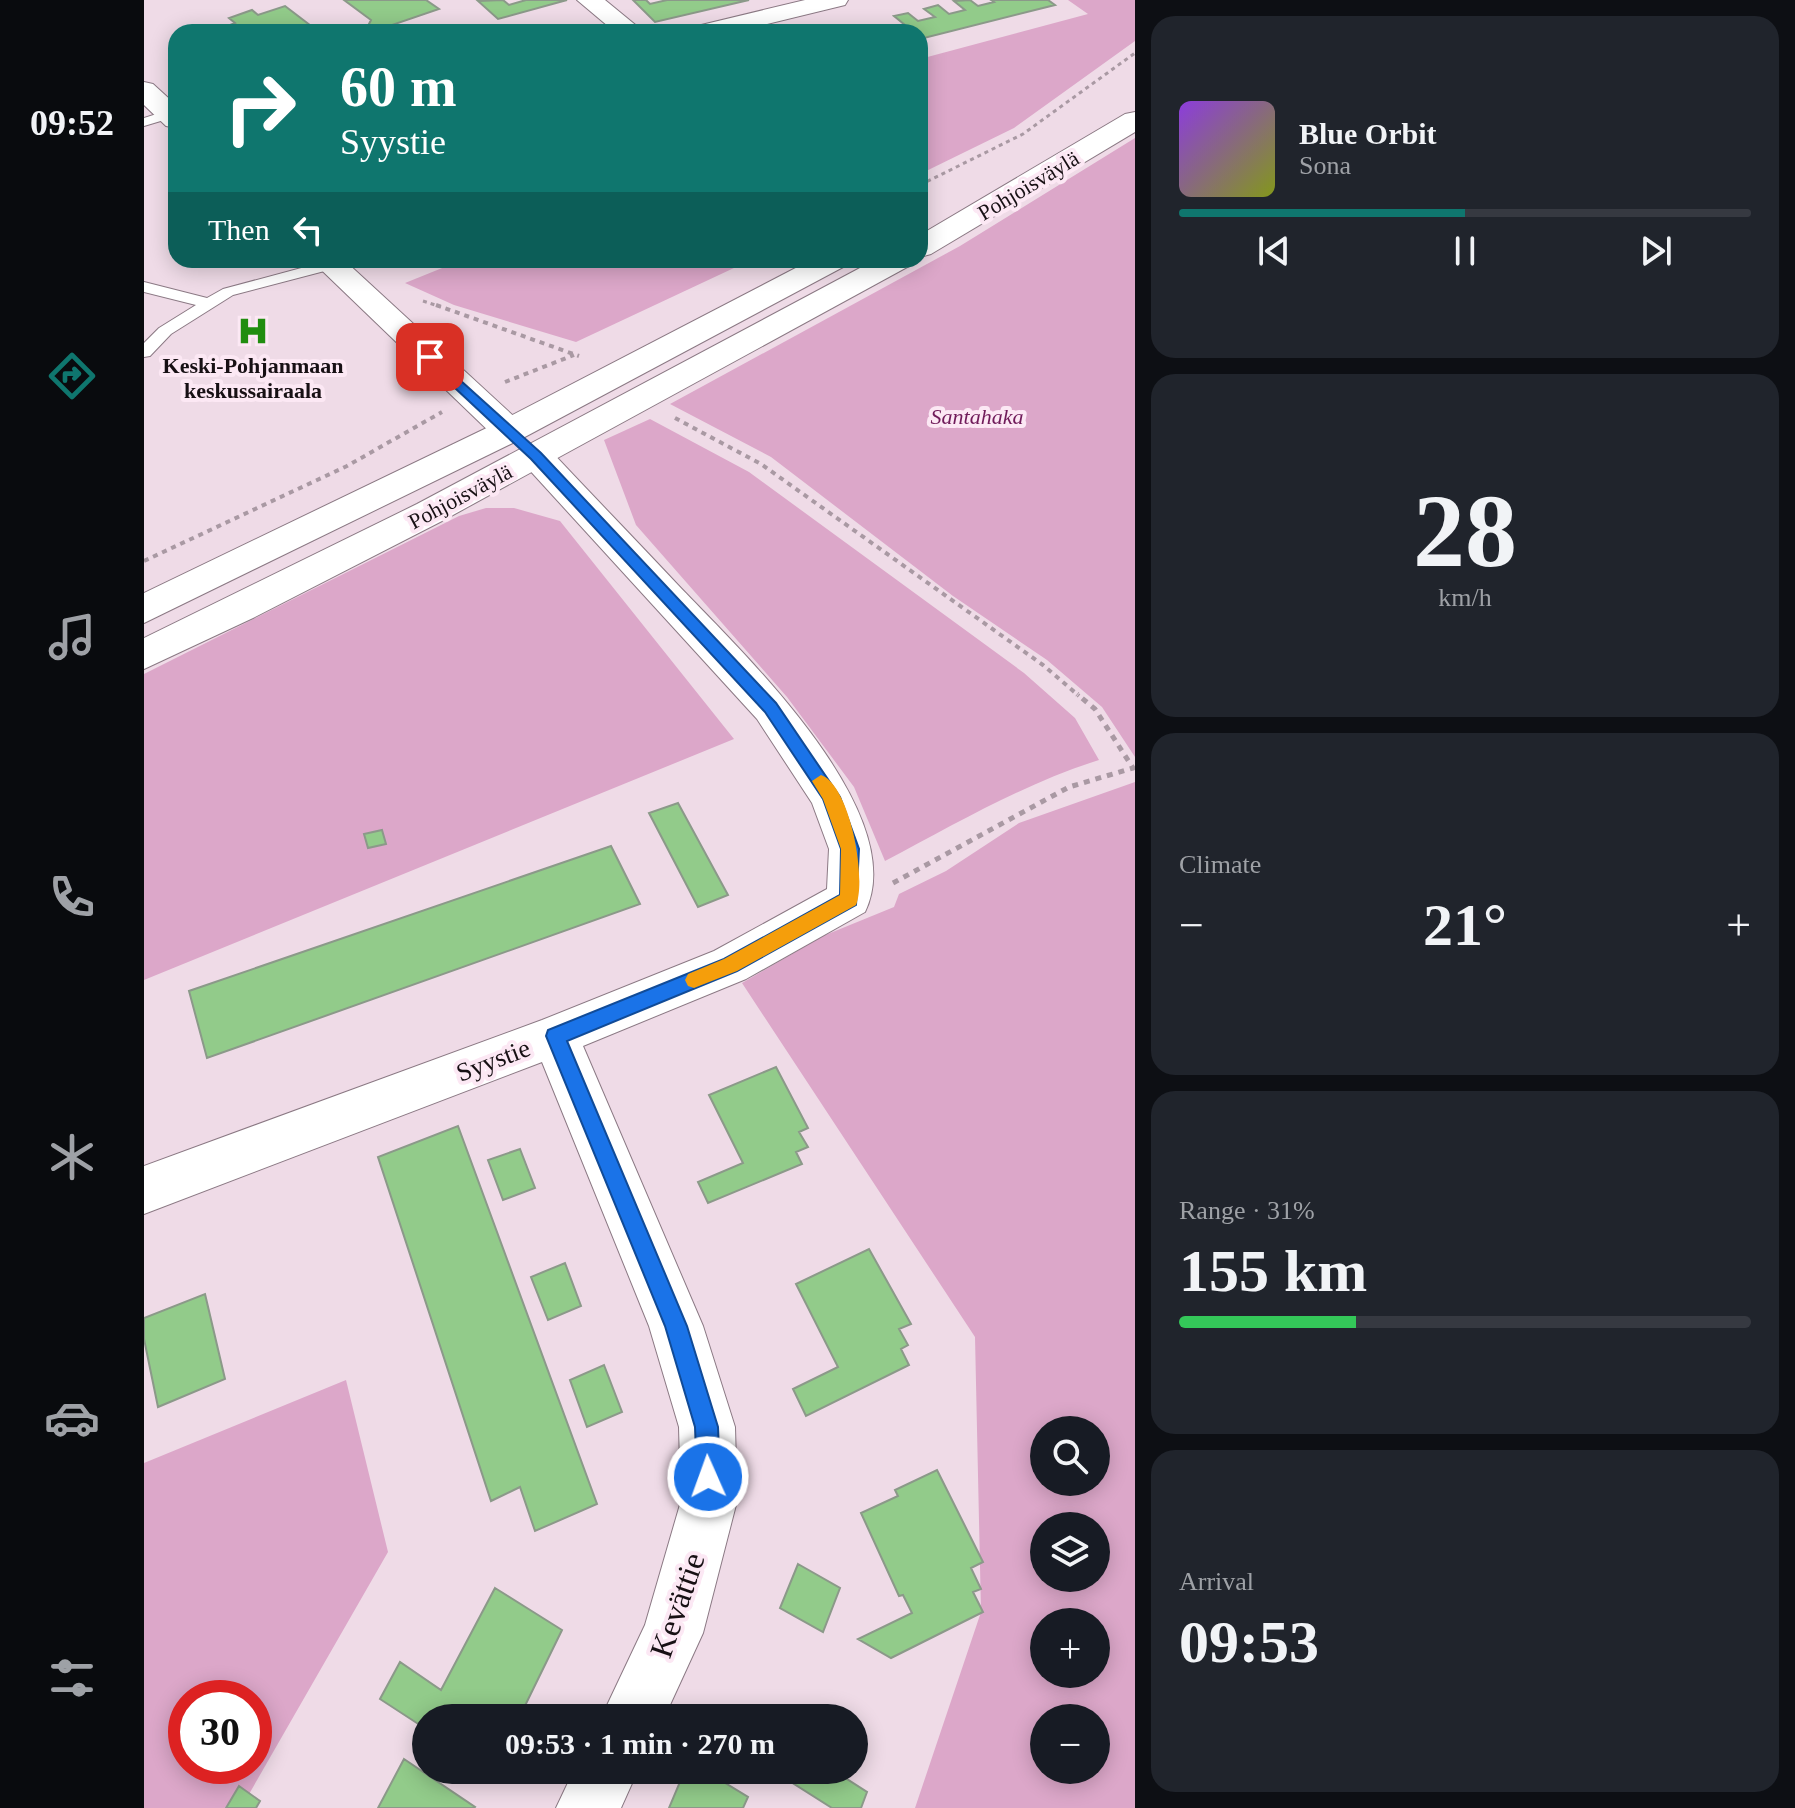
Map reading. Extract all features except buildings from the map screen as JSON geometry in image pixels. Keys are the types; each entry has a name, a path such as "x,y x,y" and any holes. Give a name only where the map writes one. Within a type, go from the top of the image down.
{"main road":[{"path":"589,0 620,24"},
{"path":"736,24 836,0"},
{"path":"144,90 163,119"},
{"name":"Pohjoisväylä","path":"942,203 1079,131 1135,106"},
{"name":"Pohjoisväylä","path":"928,243 1135,120"},
{"path":"333,268 522,444 771,708 831,797 850,849 849,899"},
{"name":"Pohjoisväylä","path":"144,655 293,584 522,444 612,376 819,268"},
{"name":"Pohjoisväylä","path":"144,609 522,444 641,400 883,268"},
{"name":"Syystie","path":"144,1190 555,1036 730,965 849,899"},
{"name":"Kevättie","path":"555,1036 676,1326 707,1427 709,1501 673,1633 639,1704"},
{"path":"588,1808 600,1784"}],"lane":[{"path":"144,352 165,331 228,292 311,268"},
{"path":"144,287 210,304"}],"path":[{"path":"928,181 1023,134 1135,53"},
{"path":"419,299 455,315 576,355 612,376"},
{"path":"144,561 347,466 472,396 576,355"},
{"path":"641,400 761,464 1043,665 1095,709 1134,768 1069,787 1009,817 901,880 849,899"}],"green space":[{"path":"1068,0 1135,0 1135,41 1014,128 928,170 928,57 1088,14"},
{"name":"Santahaka","path":"1135,138 1135,757 1102,707 1047,660 953,596 771,457 670,404 920,268 928,268 928,263"},
{"path":"442,268 734,268 576,342 454,305 405,283"},
{"path":"650,419 749,472 1024,673 1075,718 1099,760 1016,793 885,861 854,787 787,697 636,525 604,440"},
{"path":"486,508 514,508 560,521 734,739 144,980 144,674 459,516"},
{"path":"1135,782 1135,1808 915,1808 981,1612 975,1337 742,983 823,936 894,907 899,894 946,871 1019,823"},
{"path":"346,1380 388,1552 272,1754 272,1680 168,1680 168,1784 255,1784 241,1808 144,1808 144,1463"}],"slow traffic":[{"path":"694,980 730,965 849,899 850,849 831,797 821,781"}],"place":[{"name":"Keski-Pohjanmaan keskussairaala","path":"253,331"}],"route":[{"path":"430,357 536,456 771,708 831,797 850,849 849,899 730,965 555,1036 676,1326 707,1427 708,1477"}]}
